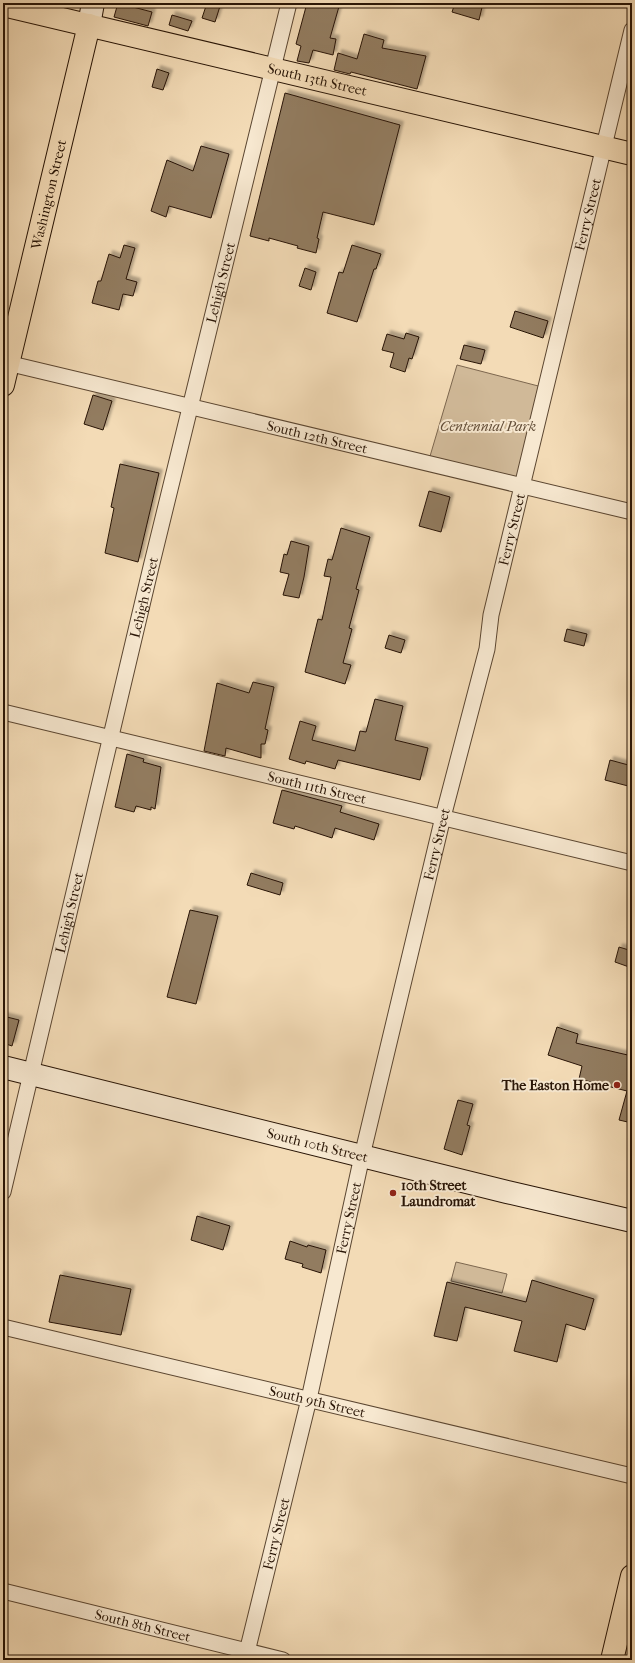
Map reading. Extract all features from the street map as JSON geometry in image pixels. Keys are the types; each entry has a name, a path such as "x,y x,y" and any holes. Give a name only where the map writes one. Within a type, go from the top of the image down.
{"main road":[{"name":"South 13th Street","path":"3,5 632,154"},
{"name":"Washington Street","path":"3,385 6,363 89,25"},
{"path":"612,1660 632,1576"}],"street":[{"name":"Washington Street","path":"89,25 93,3"},
{"name":"Lehigh Street","path":"3,1192 110,738 190,406 274,70 289,3"},
{"name":"Ferry Street","path":"246,1656 309,1399 362,1156 443,817 487,649 491,615 632,30"},
{"name":"South 12th Street","path":"6,363 632,512"},
{"name":"South 11th Street","path":"3,712 632,863"},
{"name":"South 10th Street","path":"3,1067 507,1192 632,1221"},
{"name":"South 9th Street","path":"3,1328 632,1476"},
{"name":"South 8th Street","path":"3,1591 246,1656 283,1660"}],"green space":[{"name":"Centennial Park","path":"457,365 546,388 522,486 428,463"},
{"path":"456,1262 507,1274 502,1293 451,1281"}],"building":[{"path":"118,3 152,12 148,26 114,17"},
{"path":"207,3 221,3 215,22 202,18"},
{"path":"307,3 317,5 317,3 340,3 330,38 336,39 333,55 313,50 309,63 297,61 301,46 296,44"},
{"path":"455,3 483,3 479,20 452,12"},
{"path":"172,15 192,21 188,31 169,25"},
{"path":"364,34 384,40 382,48 426,56 417,89 351,72 350,74 334,70 338,53 357,59"},
{"path":"157,69 169,73 163,90 152,87"},
{"path":"285,93 400,125 374,225 323,212 317,238 319,239 316,253 269,238 269,241 250,236"},
{"path":"201,146 229,154 211,218 169,206 166,217 151,211 167,160 193,171"},
{"path":"124,245 135,248 126,279 137,282 133,296 123,294 119,310 92,303 98,281 101,281 109,254 120,258"},
{"path":"352,245 381,254 376,269 374,269 357,322 327,313 339,272 343,273"},
{"path":"305,268 316,272 311,290 299,286"},
{"path":"515,311 548,321 543,338 510,327"},
{"path":"406,333 419,337 412,359 409,358 405,372 390,367 394,353 382,350 387,334 404,339"},
{"path":"464,345 485,350 481,364 460,359"},
{"path":"93,395 112,401 103,430 84,424"},
{"path":"120,464 159,473 138,562 105,553 114,508 111,507"},
{"path":"429,491 450,497 441,532 419,526"},
{"path":"341,528 370,537 356,589 359,590 349,628 352,629 343,663 351,665 345,684 305,672 318,619 322,620 331,577 324,576 328,559 332,560"},
{"path":"291,541 309,546 299,598 283,595 289,574 280,572 284,554 287,555"},
{"path":"567,629 587,634 584,646 564,641"},
{"path":"389,635 405,640 401,653 385,648"},
{"path":"253,682 274,687 265,729 268,730 265,744 261,744 261,758 226,748 225,756 204,751 217,683 249,693"},
{"path":"375,699 403,706 395,740 428,748 420,780 338,760 335,769 306,761 305,764 289,759 300,721 316,726 312,740 355,751 360,731 366,732"},
{"path":"127,754 144,759 143,762 161,767 155,809 151,807 151,810 136,806 134,812 115,807"},
{"path":"610,760 632,766 632,787 605,780"},
{"path":"282,790 342,806 340,812 379,824 374,840 335,828 332,838 295,826 294,829 273,823"},
{"path":"251,873 283,883 280,895 247,885"},
{"path":"190,910 218,916 196,1004 167,997"},
{"path":"619,947 632,951 632,968 615,962"},
{"path":"3,1016 19,1020 12,1046 3,1043"},
{"name":"The Easton Home","path":"557,1027 578,1034 576,1043 632,1056 632,1123 619,1120 627,1091 579,1079 582,1066 548,1055"},
{"path":"458,1100 473,1104 467,1125 470,1126 462,1155 444,1149"},
{"path":"197,1216 230,1226 223,1250 191,1240"},
{"path":"290,1241 307,1247 308,1245 326,1250 321,1273 302,1267 303,1264 285,1259"},
{"path":"60,1275 131,1289 121,1335 49,1322"},
{"path":"532,1280 594,1299 585,1330 566,1324 557,1362 514,1351 522,1321 465,1307 457,1341 434,1336 447,1282 526,1302"}],"place":[{"name":"The Easton Home","path":"617,1085"},
{"name":"10th Street Laundromat","path":"393,1193"}]}
